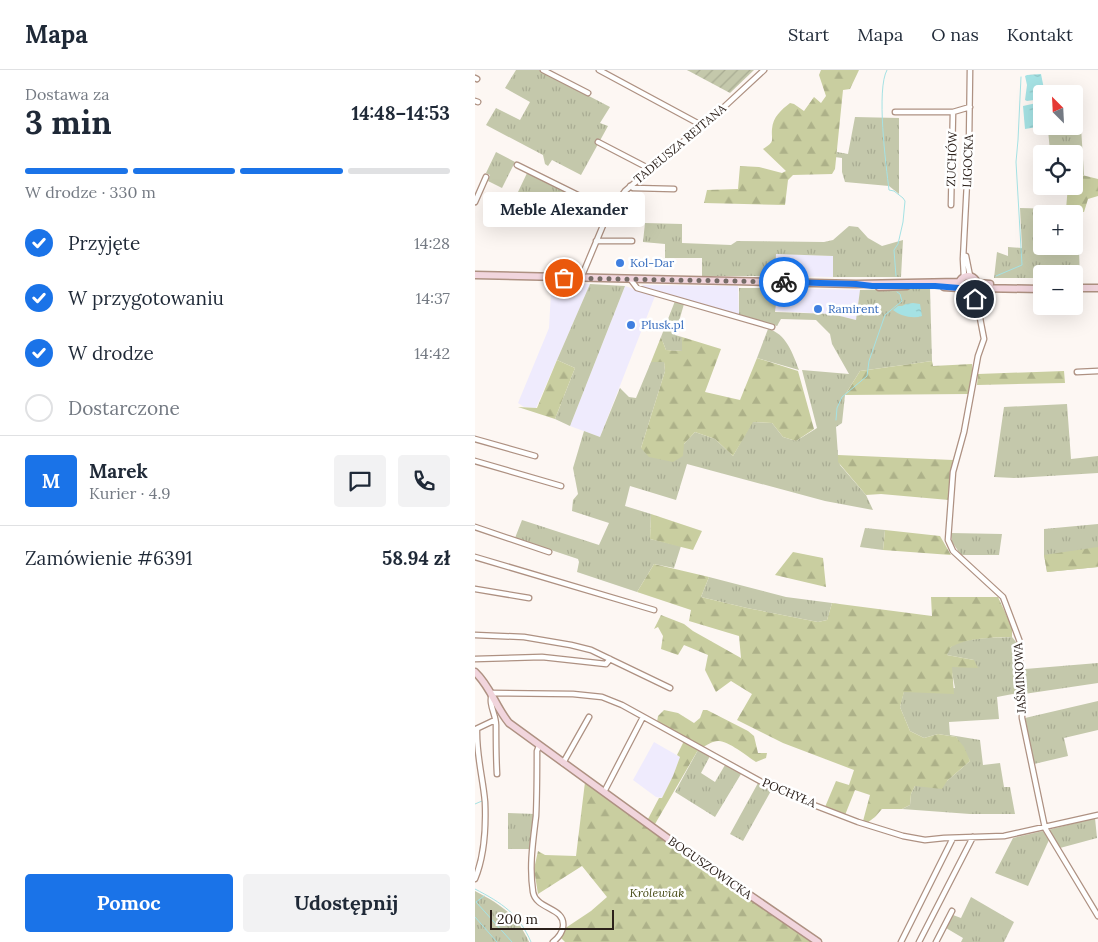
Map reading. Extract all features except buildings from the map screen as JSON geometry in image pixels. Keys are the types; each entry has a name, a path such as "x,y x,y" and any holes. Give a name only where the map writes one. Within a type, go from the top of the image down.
{"main road":[{"path":"475,275 856,284 872,286 959,285 967,276 975,278 974,290"},
{"path":"959,285 962,292 1033,288"},
{"path":"1083,288 1098,288"},
{"name":"BOGUSZOWICKA","path":"475,672 482,679 492,694 498,708 509,723 603,792 818,942"}],"street":[{"path":"543,70 588,93"},
{"path":"599,70 703,126"},
{"name":"TADEUSZA REJTANA","path":"581,278 610,211 630,186 703,126 764,70"},
{"name":"LIGOCKA","path":"967,276 965,251 970,70"},
{"path":"895,112 953,112 970,107"},
{"name":"ZUCHÓW","path":"951,205 953,112"},
{"path":"598,142 649,169"},
{"path":"517,165 610,211"},
{"path":"475,202 486,177"},
{"path":"630,186 633,188 674,189"},
{"path":"596,241 632,241"},
{"path":"631,280 637,288 771,327"},
{"name":"JAŚMINOWA","path":"974,290 984,339 978,356 964,432 953,472 948,540 953,551 1003,597 1020,642 1022,718 1045,828 1098,916"},
{"path":"1077,372 1098,371"},
{"path":"475,439 535,456"},
{"path":"475,461 561,486"},
{"path":"475,527 549,552"},
{"path":"475,557 654,610"},
{"path":"475,589 529,598"},
{"path":"475,635 524,637 591,650 670,688"},
{"path":"475,659 542,658 606,664 610,659"},
{"name":"POCHYŁA","path":"492,694 544,693 601,697 643,717 735,768 806,802 903,836 925,840 1004,836 1045,828 1098,814"},
{"path":"492,694 497,774"},
{"path":"563,762 589,717"},
{"path":"603,792 643,717"},
{"path":"475,879 483,844 485,805 478,761 476,729 495,720"},
{"path":"539,746 537,751 536,811 531,866 535,898 544,906 560,914 563,920 562,931 553,942"},
{"path":"919,942 973,837"},
{"path":"901,942 953,838"},
{"path":"936,942 952,911"}],"shaded area":[{"path":"776,254 833,256 833,277 775,276"},
{"path":"553,282 590,284 536,408 524,407 518,403 549,328"},
{"path":"643,285 738,286 739,315 642,287"},
{"path":"625,286 655,296 600,437 570,426"},
{"path":"778,288 860,290 856,320 832,314 775,311"},
{"path":"654,742 680,757 662,798 656,797 633,780"}],"green space":[{"path":"516,70 539,70 610,107 600,123 608,126 581,175 552,160 548,166 545,164 543,155 486,125 496,108 520,120 530,102 505,88"},
{"path":"687,70 754,70 730,93"},
{"path":"821,70 859,70 850,89 843,90 835,169 832,174 793,175 788,180 785,205 704,203 707,190 738,189 740,166 759,167 782,173 786,171 763,149 772,140 772,129 776,117 790,103 804,111 814,97 821,103 826,96 819,75"},
{"path":"855,117 899,118 899,194 889,186 845,182 842,172 842,158 835,157 837,152 848,154"},
{"path":"1048,135 1082,135 1082,145 1049,145"},
{"path":"496,152 515,162 502,188 488,181 490,175 486,173"},
{"path":"528,171 583,199 575,216 518,192"},
{"path":"1083,175 1098,179 1098,196 1088,199 1084,212 1083,205 1066,205 1067,195 1083,195"},
{"path":"1020,208 1033,208 1033,255 1079,255 1080,265 1033,265 1033,278 994,278 997,252 1008,256 1008,247 1022,248"},
{"path":"645,223 682,224 682,243 731,245 737,241 824,242 833,240 849,226 858,227 868,238 882,246 903,240 901,277 833,277 833,256 776,254 775,276 702,276 702,258 665,258 665,244 643,242"},
{"path":"590,284 625,286 570,426 555,419 575,368 557,360"},
{"path":"739,288 778,288 775,312 832,314 856,320 860,290 930,288 932,361 860,371 845,395 842,423 836,427 840,465 866,495 873,510 825,501 687,464 676,500 630,486 625,506 651,514 650,539 681,546 674,568 654,564 637,592 577,572 578,559 515,538 522,520 599,545 609,523 572,511 573,500 578,494 573,468 584,431 600,437 620,388 629,397 636,398 651,362 664,362 665,371 641,448 684,444 695,432 715,439 733,456 752,422 772,423 783,437 796,441 817,428 802,370 849,374 832,344 830,334 816,320 781,319 777,326 739,315"},
{"path":"675,301 684,304 675,335 682,337 682,351 666,350 661,337"},
{"path":"768,329 780,335 788,345 799,370 757,358"},
{"path":"661,337 666,350 682,351 682,337 721,349 705,392 740,400 757,358 798,371 814,429 796,441 783,437 772,423 753,422 733,456 715,439 695,432 684,444 683,456 673,462 649,457 641,448 665,371 664,362 651,362"},
{"path":"557,360 575,368 555,419 518,407 537,408"},
{"path":"932,361 933,366 972,364 973,377 968,394 845,395 860,371"},
{"path":"1064,371 1065,383 977,385 978,374"},
{"path":"1067,404 1071,459 1098,456 1098,473 1014,478 994,477 1004,407"},
{"path":"838,455 953,460 949,500 881,494 866,495 838,462"},
{"path":"651,514 702,531 693,550 650,539"},
{"path":"1098,524 1098,567 1047,572 1044,555 1044,529"},
{"path":"865,528 885,530 883,550 860,547"},
{"path":"885,530 940,536 951,555 883,550"},
{"path":"951,533 1002,534 999,555 961,555 952,542"},
{"path":"1098,547 1098,567 1047,572 1044,555"},
{"path":"793,552 823,558 826,587 775,575"},
{"path":"654,564 709,577 701,597 818,622 827,620 832,603 932,616 931,597 998,597 1012,627 1012,637 965,641 951,647 947,655 974,660 978,668 952,667 954,694 904,692 900,707 910,731 924,738 938,734 956,737 964,747 970,761 947,781 942,789 915,786 911,794 910,805 902,809 882,809 867,823 863,821 870,795 855,790 845,815 825,807 836,781 849,785 854,770 783,743 737,720 752,694 731,681 716,692 705,670 708,655 684,645 678,655 661,649 663,636 658,627 654,629 661,615 684,624 741,658 739,636 689,621 691,610 637,592"},
{"path":"709,577 786,597 832,603 827,620 818,622 747,608 701,597"},
{"path":"1012,637 1016,642 1018,693 997,697 999,719 949,722 950,735 980,740 983,765 1000,763 1004,787 1010,787 1015,814 970,814 902,809 910,805 911,794 915,786 947,781 970,761 956,737 938,734 924,738 910,731 900,707 904,691 955,688 951,667 974,660 947,655 954,644 969,640"},
{"path":"1098,663 1098,683 1024,694 1025,669"},
{"path":"1098,701 1098,730 1064,738 1068,756 1034,764 1025,718"},
{"path":"664,710 678,713 694,723 700,718 703,710 707,710 748,731 754,736 758,753 767,753 766,758 756,762 722,741 703,747 657,722 658,716"},
{"path":"684,741 698,750 655,824 648,819 659,798 662,798 673,776 680,757 677,755"},
{"path":"698,750 710,756 701,773 715,782 725,765 741,774 715,817 675,792"},
{"name":"Królewiak","path":"585,782 668,843 811,942 565,942 561,938 564,929 591,911 607,897 582,866 538,894 534,869 538,851 545,855 576,856"},
{"path":"758,783 772,789 743,841 730,834"},
{"path":"508,813 535,814 531,849 508,849"},
{"path":"1095,818 1097,838 1060,848 1048,830"},
{"path":"1043,831 1049,840 1028,886 995,873 1013,838"},
{"path":"475,891 507,911 519,924 529,942 475,942"},
{"path":"971,897 1014,922 1004,942 961,942 963,938 946,928 953,915 961,918"}],"water":[{"path":"1041,74 1043,85 1033,85 1033,100 1027,101 1025,100 1027,85 1025,76"},
{"path":"1033,104 1033,128 1025,129 1023,106"},
{"path":"913,303 920,304 922,316 907,316 893,310 898,306"}],"waterway":[{"path":"887,70 882,93 882,110 889,190 894,191 905,201 903,222 898,244 894,250 896,276"},
{"path":"996,276 1022,265 1016,162 1021,77"},
{"path":"836,420 837,408 842,397 867,376 869,361 885,315 902,301 900,294 897,292"},
{"path":"475,804 482,801"},
{"path":"475,889 509,910 521,924 531,942"},
{"path":"484,896 476,902 512,942"},
{"path":"475,917 497,942"}],"way so far":[{"path":"564,278 784,282"}],"place":[{"name":"Kol-Dar","path":"620,263"},
{"name":"Meble Alexander","path":"564,278"},
{"name":"Ramirent","path":"818,309"},
{"name":"Plusk.pl","path":"631,325"}],"route":[{"path":"784,282 959,288 962,292 969,295 976,304 975,299"}]}
